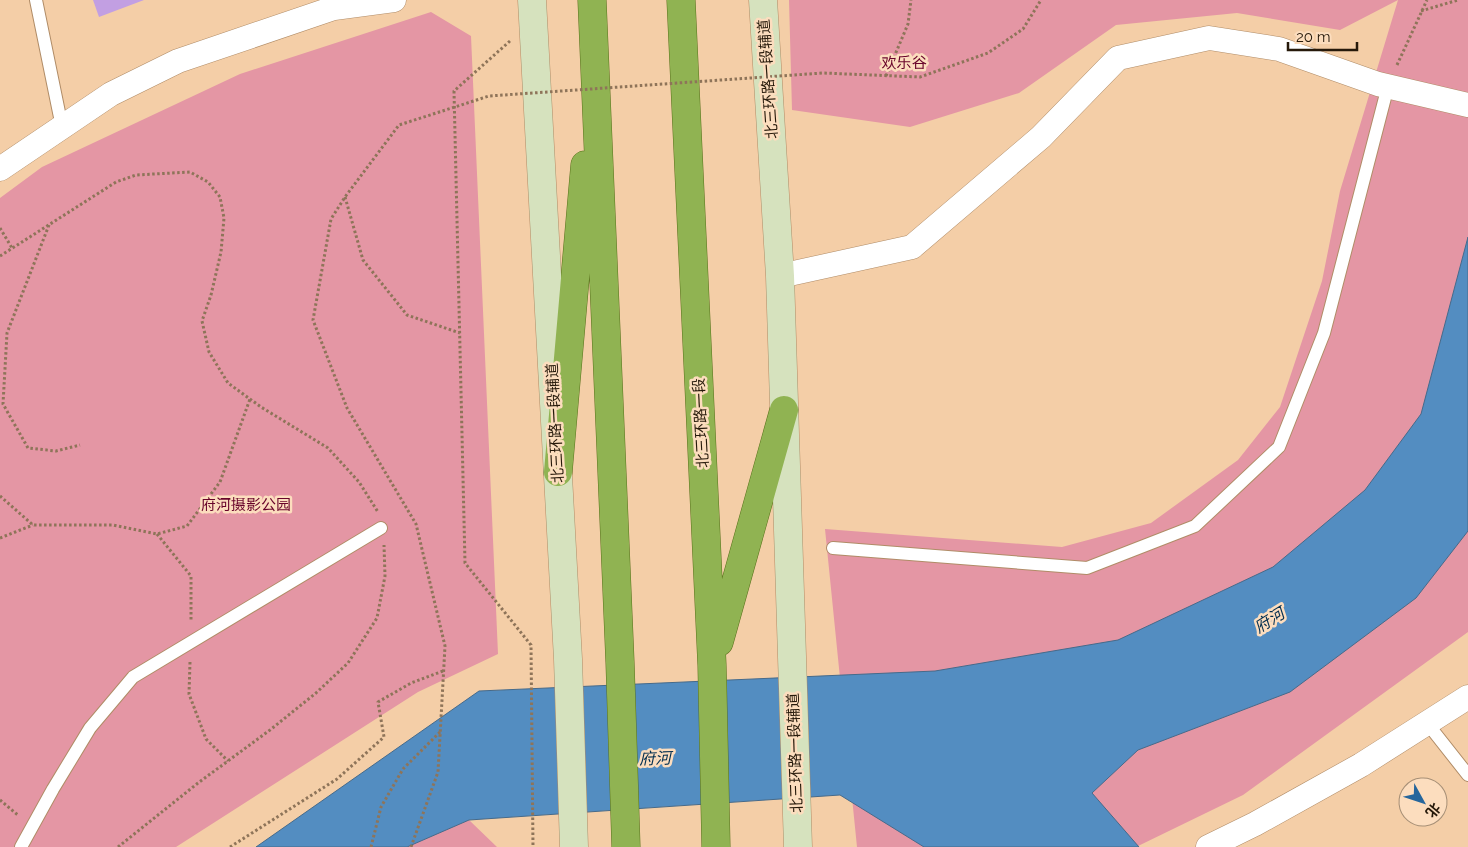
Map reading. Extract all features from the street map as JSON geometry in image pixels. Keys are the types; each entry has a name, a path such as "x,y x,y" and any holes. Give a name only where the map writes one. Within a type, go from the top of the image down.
{"highway":[{"path":"592,0 620,662 625,834"},
{"name":"北三环路一段","path":"681,0 712,666 716,847"},
{"path":"558,472 594,54"},
{"path":"712,666 784,410"},
{"path":"715,816 721,847"}],"main road":[{"name":"北三环路一段辅道","path":"763,0 780,276 798,847"},
{"name":"北三环路一段辅道","path":"532,10 568,658 574,838"}],"street":[{"path":"0,168 111,94 178,61 334,8 394,0"},
{"path":"780,276 912,247 1041,137 1118,58 1209,38 1280,49 1388,86 1460,103"},
{"path":"1208,847 1255,824 1361,766 1468,696"}],"lane":[{"path":"36,0 62,127"},
{"path":"833,548 1087,568 1195,526 1279,447 1324,333 1388,86"},
{"path":"21,847 90,728 133,677 382,528"},
{"path":"1427,723 1468,775"}],"path":[{"path":"886,76 908,24 912,0"},
{"path":"411,847 438,772 445,646 416,524 347,408 313,320 331,219 399,125 489,96 823,73 920,77 988,53 1023,29 1041,0"},
{"path":"1388,86 1427,0"},
{"path":"1421,12 1458,0"},
{"path":"532,10 454,91 465,564 531,645 532,847"},
{"path":"0,256 116,182 136,175 190,172 208,182 220,198 224,218 212,295 202,321 209,352 228,383 328,448 359,482 377,509 382,528 385,576 377,618 348,663 316,693 270,730 198,783 118,847"},
{"path":"346,197 363,260 407,315 460,333"},
{"path":"49,225 7,333 3,404 28,448 56,451 80,445"},
{"path":"0,228 12,248"},
{"path":"0,538 33,525 113,525 157,534 187,526 220,482 250,399"},
{"path":"0,496 33,525"},
{"path":"230,847 338,779 384,737 378,702 411,683 444,671"},
{"path":"371,847 381,807 403,770 441,731"},
{"path":"0,800 32,827"}],"green space":[{"name":"欢乐谷","path":"789,0 1398,0 1340,30 1237,13 1116,25 1019,93 910,127 792,110"},
{"path":"1398,0 1468,0 1468,632 1243,795 1136,847 857,847 825,529 1062,547 1151,523 1238,460 1280,407 1322,281 1340,191"},
{"name":"府河摄影公园","path":"431,12 471,36 498,654 418,692 176,847 0,847 0,198 42,167 240,74"},
{"path":"469,820 497,847 407,847 408,846"}],"water":[{"name":"府河","path":"1468,237 1468,531 1416,598 1290,692 1138,750 1092,793 1139,847 924,847 840,795 469,820 407,847 256,847 479,691 935,671 1118,640 1273,567 1365,490 1421,414"}],"building":[{"path":"93,0 144,0 99,17"}]}
